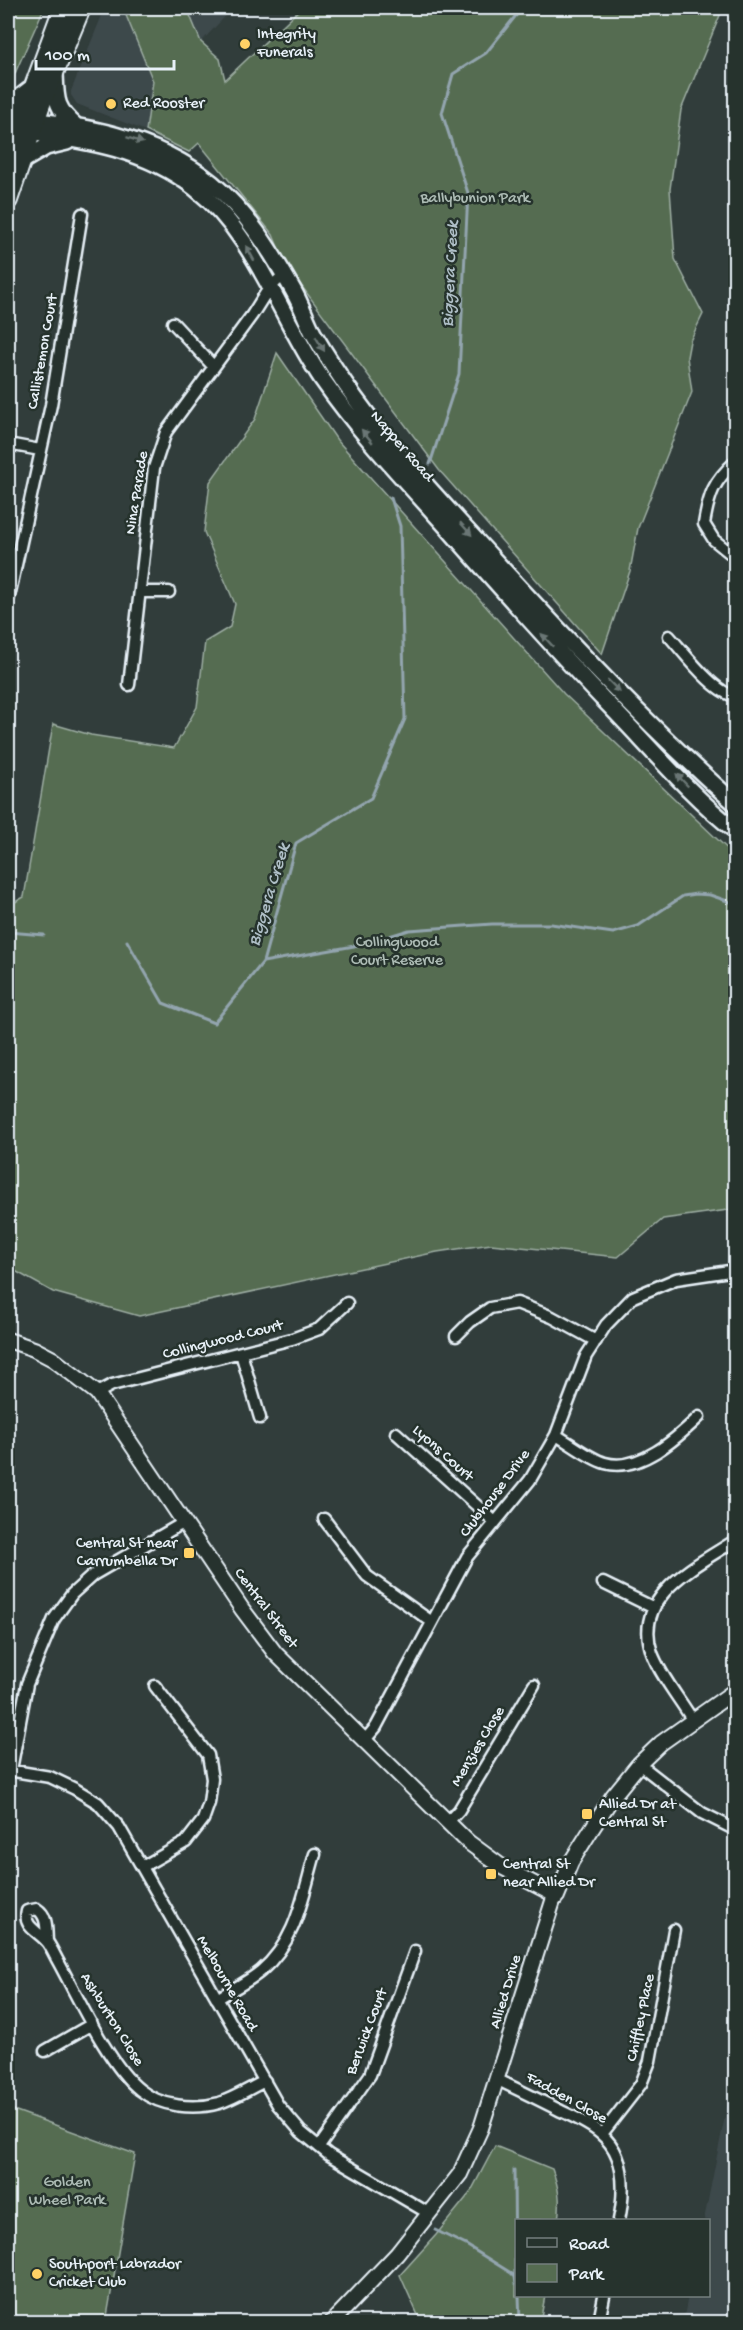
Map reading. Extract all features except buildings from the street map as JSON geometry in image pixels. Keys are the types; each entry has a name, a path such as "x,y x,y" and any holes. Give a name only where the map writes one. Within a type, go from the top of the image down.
{"main road":[{"path":"8,200 20,125 63,8"},
{"path":"20,125 55,72 81,8"},
{"path":"15,159 78,134 57,104 55,72"},
{"path":"8,103 31,90"},
{"name":"Napper Road","path":"20,125 138,141 154,147 186,164 238,207 250,221 284,275 312,330 355,399 404,459 563,635 735,804"},
{"name":"Napper Road","path":"78,134 166,168 192,186 229,221 245,244 321,377 388,461 546,639 735,831"}],"street":[{"name":"Callistemon Court","path":"8,597 51,405 82,214"},
{"name":"Nina Parade","path":"129,685 154,468 166,432 252,315 269,288 284,275"},
{"path":"172,323 213,366"},
{"path":"8,444 40,450"},
{"path":"735,461 719,476 708,501 704,524 714,540 735,557"},
{"path":"140,592 169,592"},
{"path":"669,636 712,682 735,696"},
{"name":"Clubhouse Drive","path":"364,1741 376,1727 467,1557 530,1480 556,1436 586,1356 606,1326 633,1297 676,1279 735,1270"},
{"name":"Collingwood Court","path":"97,1393 112,1385 292,1339 319,1329 347,1304"},
{"path":"456,1336 470,1322 490,1308 517,1304 552,1317 596,1341"},
{"name":"Central Street","path":"8,1340 34,1349 53,1359 97,1393 247,1617 275,1653 447,1823 483,1854 557,1896"},
{"path":"241,1353 260,1418"},
{"path":"556,1436 606,1463 628,1463 650,1455 672,1443 699,1417"},
{"name":"Lyons Court","path":"396,1433 495,1522"},
{"path":"324,1519 367,1576 432,1622"},
{"path":"9,1770 27,1683 54,1618 72,1594 93,1575 183,1523"},
{"path":"693,1721 652,1653 649,1628 652,1607 673,1582 735,1540"},
{"path":"603,1583 652,1607"},
{"name":"Menzies Close","path":"447,1823 459,1810 534,1685"},
{"path":"142,1867 186,1842 203,1820 209,1803 212,1779 207,1755 155,1686"},
{"name":"Allied Drive","path":"332,2322 379,2274 430,2214 460,2174 482,2128 553,1901 571,1862 591,1830 613,1796 639,1764 661,1743 735,1690"},
{"path":"639,1764 702,1813 735,1830"},
{"name":"Melbourne Road","path":"9,1770 50,1777 98,1803 119,1827 279,2105 301,2132 328,2155 430,2214"},
{"path":"217,1999 260,1972 283,1948 295,1923 315,1854"},
{"name":"Chiffley Place","path":"602,2134 641,2084 650,2061 674,1930"},
{"name":"Ashburton Close","path":"47,1941 92,2024 120,2068 140,2090 163,2103 194,2106 219,2103 265,2081"},
{"name":"Berwick Court","path":"318,2147 370,2075 415,1951"},
{"path":"45,2050 92,2024"},
{"name":"Fadden Close","path":"498,2080 580,2120 602,2134 615,2153 623,2176 623,2200 619,2219"},
{"path":"599,2322 604,2297"}],"shaded area":[{"path":"105,8 123,8 153,81 146,131 77,104 71,95"},
{"path":"187,8 233,8 201,42"},
{"path":"735,2067 735,2322 683,2322 688,2297 710,2297 710,2219 704,2219"}],"green space":[{"path":"8,8 44,8 8,89"},
{"name":"Ballybunion Park","path":"123,8 187,8 201,42 220,59 225,80 301,8 723,8 681,110 670,189 675,259 703,314 690,341 687,357 692,392 638,528 630,571 602,654 439,470 285,264 273,235 199,143 189,152 146,131 153,81"},
{"name":"Collingwood Court Reserve","path":"277,353 337,440 564,694 735,856 735,1209 663,1219 618,1257 491,1244 437,1252 139,1316 53,1292 8,1267 8,906 24,897 53,724 91,735 174,748 197,707 205,642 230,627 235,604 204,532 210,482 255,419"},
{"name":"Golden Wheel Park","path":"8,2108 135,2154 106,2322 8,2322"},
{"path":"495,2146 552,2169 559,2194 558,2219 515,2219 515,2297 545,2297 540,2322 421,2322 400,2275 470,2193"}],"waterway":[{"name":"Biggera Creek","path":"430,464 459,374 468,193 442,113 453,74 486,53 522,8"},
{"name":"Biggera Creek","path":"127,941 163,1003 214,1023 263,962 296,843 371,798 405,719 400,526 391,498"},
{"path":"263,962 360,945 409,930 492,924 551,924 613,933 638,926 683,896 696,894 710,895 736,904"},
{"name":"Biggera Creek","path":"8,932 44,935"},
{"path":"514,2170 515,2277"},
{"path":"435,2230 466,2245 515,2277"},
{"path":"519,2297 520,2322"}],"place":[{"name":"Integrity Funerals","path":"245,44"},
{"name":"Red Rooster","path":"111,104"},
{"name":"Central St near Carrumbella Dr","path":"189,1553"},
{"name":"Allied Dr at Central St","path":"587,1814"},
{"name":"Central St near Allied Dr","path":"491,1874"},
{"name":"Southport Labrador Cricket Club","path":"37,2274"}]}
